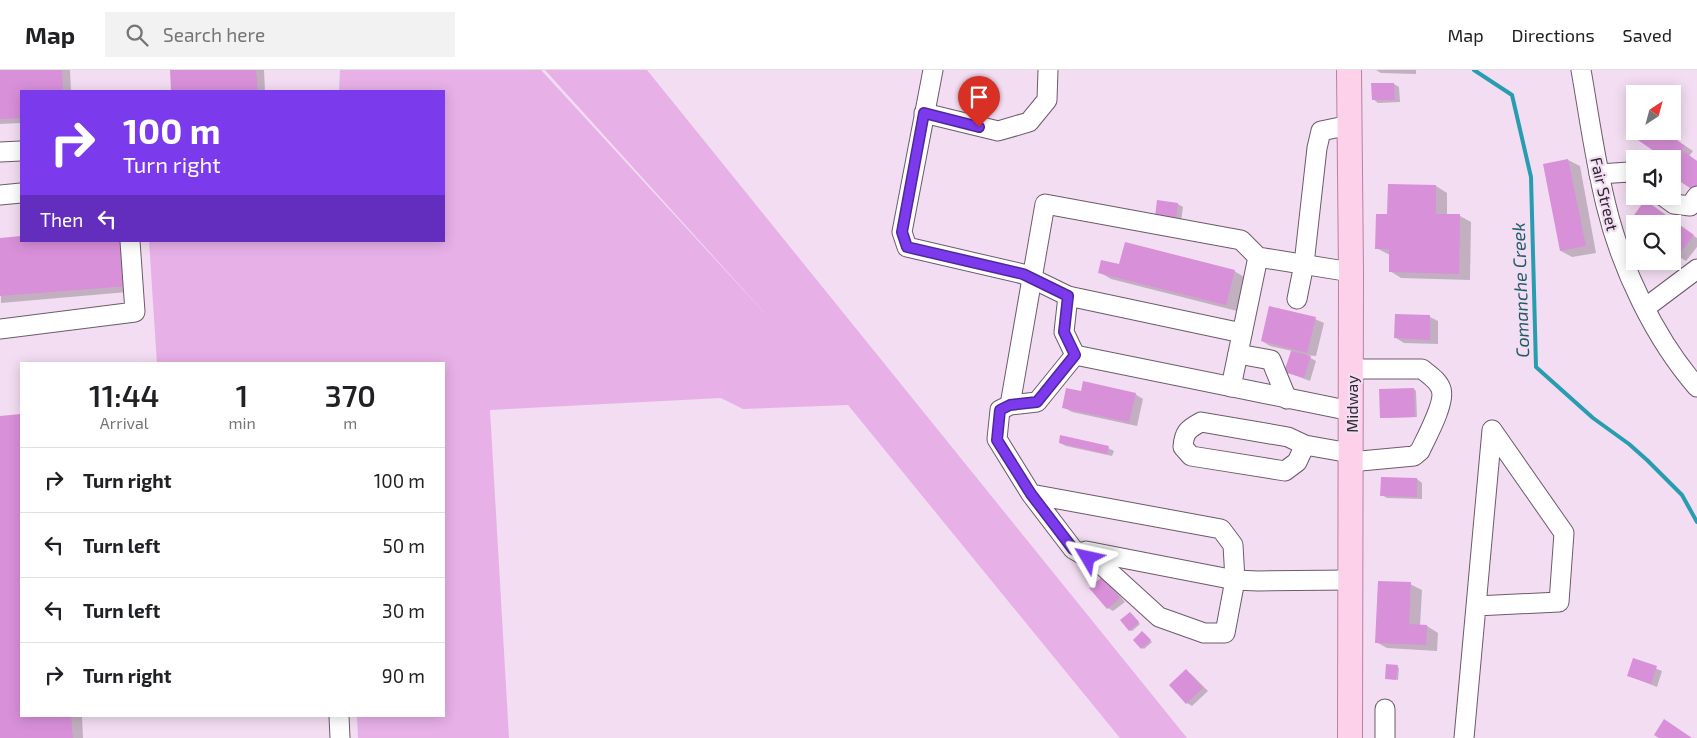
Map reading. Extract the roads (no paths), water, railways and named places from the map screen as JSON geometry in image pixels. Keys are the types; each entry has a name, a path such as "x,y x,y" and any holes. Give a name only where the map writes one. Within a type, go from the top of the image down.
{"main road":[{"name":"Midway","path":"1349,70 1351,272 1350,738"}],"street":[{"path":"933,70 902,232 907,247 1023,274 1068,296 1242,333"},
{"path":"924,113 998,131 1029,122 1047,100 1048,70"},
{"name":"Fair Street","path":"1581,70 1599,174 1620,256 1662,342 1697,388"},
{"path":"1297,300 1304,264 1317,148 1322,131 1350,125"},
{"path":"0,152 20,152"},
{"path":"1599,174 1626,172"},
{"path":"0,195 20,194"},
{"path":"1681,205 1690,206 1697,196"},
{"path":"1010,405 1045,204 1241,240 1258,258 1351,272"},
{"path":"0,329 135,312 130,242"},
{"path":"1231,387 1258,258"},
{"path":"1645,308 1697,269"},
{"path":"1068,296 1064,332 1075,355"},
{"path":"1238,354 1271,360 1287,399"},
{"path":"1031,494 1221,529 1233,545 1235,580 1225,632 1204,633 1159,617 1104,567 1073,549 1031,494 997,440 1000,410 1010,405 1037,402 1075,355"},
{"path":"1075,355 1351,411"},
{"path":"1305,445 1297,462 1285,471 1191,456 1183,447 1184,437 1190,428 1201,422 1288,437 1305,445 1350,457 1414,456 1423,445 1442,399 1441,390 1435,380 1422,369 1351,369"},
{"path":"1464,738 1476,606 1477,596 1492,430 1564,533 1559,602 1476,606"},
{"path":"1073,549 1235,580 1350,580"},
{"path":"1385,708 1385,738"},
{"path":"339,717 340,738"}],"waterway":[{"name":"Comanche Creek","path":"1474,70 1512,95 1531,177 1536,367 1593,418 1629,444 1647,460 1682,495 1697,522"}]}
